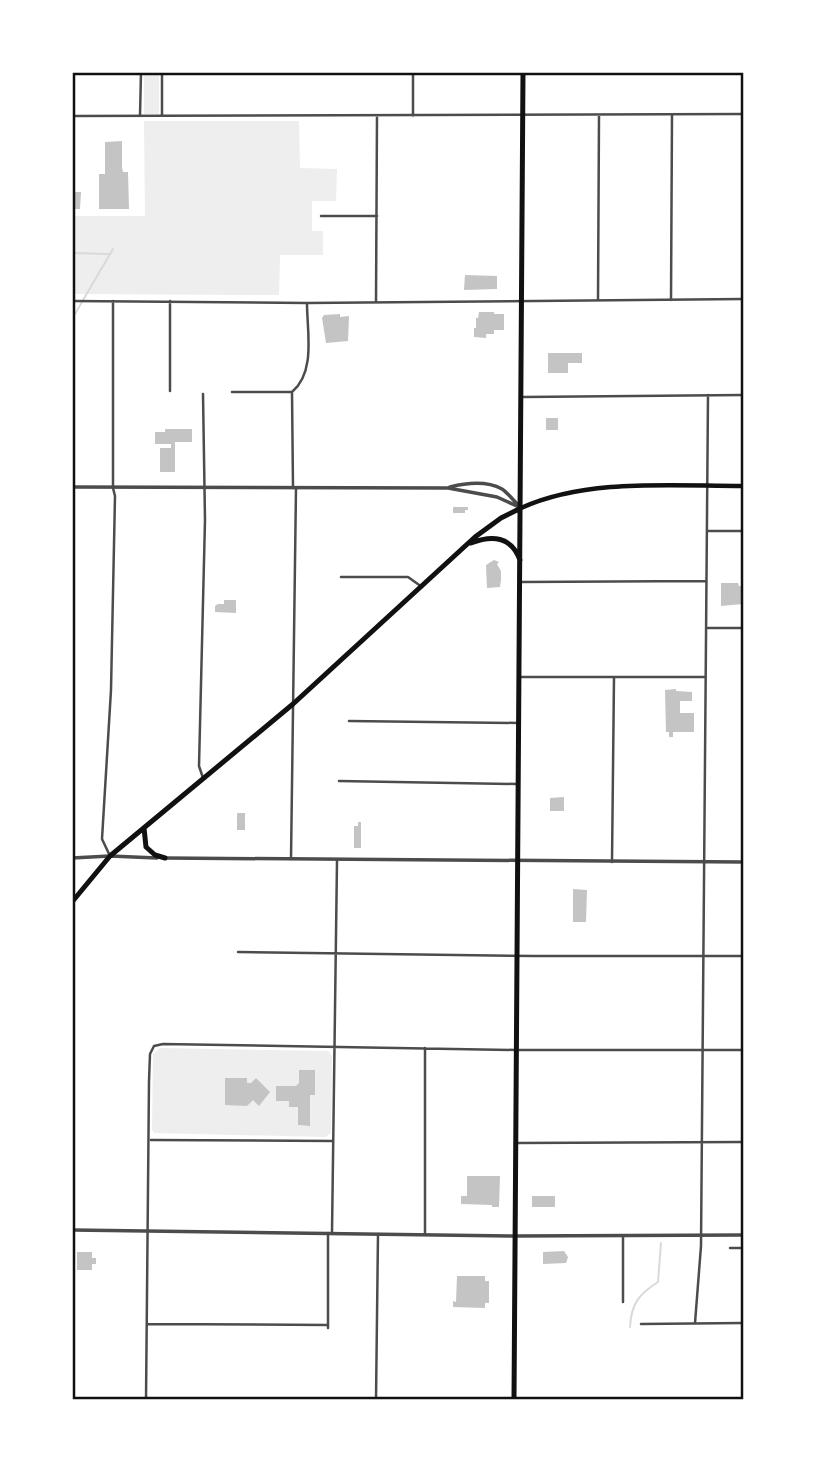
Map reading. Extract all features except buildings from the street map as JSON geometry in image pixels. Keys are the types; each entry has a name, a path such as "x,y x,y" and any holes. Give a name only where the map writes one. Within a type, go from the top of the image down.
{"main road":[{"path":"514,1400 523,72"},
{"path":"72,902 110,856 293,704 487,527 521,508 555,495 595,488 743,486"},
{"path":"465,546 491,538 505,540 517,552 521,564"},
{"path":"144,828 146,847 155,855 165,858"}],"street":[{"path":"141,72 141,116"},
{"path":"162,72 162,117"},
{"path":"413,72 413,116"},
{"path":"72,116 743,114"},
{"path":"598,115 598,300"},
{"path":"671,300 672,115"},
{"path":"376,302 377,116"},
{"path":"321,216 377,216"},
{"path":"72,301 307,303 743,299"},
{"path":"110,856 102,839 111,690 116,496 113,488 113,301"},
{"path":"170,301 170,391"},
{"path":"232,392 292,391 298,387 306,372 307,303"},
{"path":"291,860 294,488 292,391"},
{"path":"203,394 200,766 204,780"},
{"path":"695,1323 701,1235 708,395"},
{"path":"520,397 743,395"},
{"path":"448,488 467,483 495,487 501,489 521,508"},
{"path":"72,487 448,488 497,497 521,508"},
{"path":"707,531 743,531"},
{"path":"341,577 408,577 422,587"},
{"path":"521,582 707,581"},
{"path":"707,628 743,628"},
{"path":"519,677 706,677"},
{"path":"612,862 614,677"},
{"path":"349,721 519,723"},
{"path":"339,782 519,784"},
{"path":"72,858 110,856 337,861 743,862"},
{"path":"147,1324 328,1327 337,861"},
{"path":"238,952 743,956"},
{"path":"146,1400 150,1059 154,1046 516,1050 743,1049"},
{"path":"425,1048 425,1235"},
{"path":"149,1140 333,1142"},
{"path":"517,1143 743,1142"},
{"path":"72,1230 515,1236 743,1235"},
{"path":"376,1400 378,1234"},
{"path":"622,1302 623,1236"},
{"path":"730,1248 743,1248"},
{"path":"641,1324 743,1323"}],"shaded area":[{"path":"144,72 159,72 159,114 144,114"},
{"path":"144,121 299,121 300,168 337,169 336,201 312,201 312,231 323,231 323,255 280,255 279,295 72,294 72,216 145,216"},
{"path":"160,1048 328,1051 332,1056 331,1133 325,1137 154,1133 153,1054"}],"waterway":[{"path":"72,319 113,249"},
{"path":"72,253 109,254"},
{"path":"630,1327 637,1300 658,1282 661,1243"}]}
